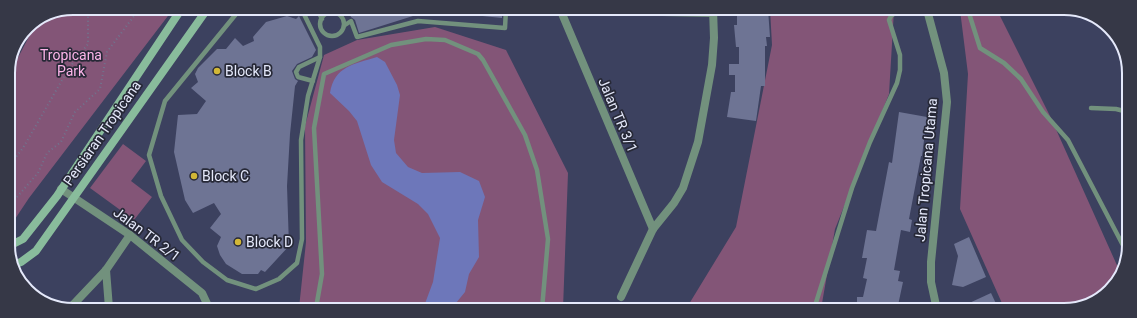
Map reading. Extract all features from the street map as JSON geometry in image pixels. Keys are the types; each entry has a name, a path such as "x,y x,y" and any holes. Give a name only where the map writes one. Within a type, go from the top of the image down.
{"main road":[{"name":"Persiaran Tropicana","path":"15,243 23,239 61,189 177,15"},
{"name":"Persiaran Tropicana","path":"18,263 36,251 73,196 203,15"}],"street":[{"name":"Jalan TR 3/1","path":"562,15 653,229"},
{"name":"Jalan TR 3/1","path":"621,297 653,229 674,203 682,188 698,142 712,65 714,38 713,15"},
{"name":"Jalan Tropicana Utama","path":"928,15 944,73 947,102 931,262 931,282 936,303"},
{"name":"Jalan TR 2/1","path":"61,189 130,235 202,293 207,303"},
{"path":"75,303 106,270 130,235"},
{"path":"106,270 109,303"}],"lane":[{"path":"235,15 165,101 150,156 161,196 182,240 203,262 227,280 256,289 279,279 297,263 302,239 301,140 308,96 320,57 320,47 305,15"},
{"path":"320,15 322,19"},
{"path":"325,15 320,23 323,31 330,36 338,35 344,29 342,17 340,15"},
{"path":"344,25 351,21 357,37 418,21 505,28 506,15"},
{"path":"816,303 861,164 897,83 900,70 900,55 889,20 893,15"},
{"path":"970,15 980,48 1004,64 1020,79 1043,112 1068,140 1122,243"},
{"path":"315,35 323,31"},
{"path":"317,303 322,274 314,128 324,74 391,45 435,39 446,40 478,54 483,60 525,135 532,152 537,170 548,239 543,303"},
{"path":"313,81 298,77 296,72 299,67 320,57"},
{"path":"1091,108 1122,110"}],"path":[{"path":"15,158 23,148 69,68 88,44 88,15"},
{"path":"15,199 38,173 47,153 61,142 75,112 100,89 108,52 135,15"}],"green space":[{"name":"Tropicana Park","path":"65,15 169,15 29,198 15,219 15,69 17,61 30,35 35,29 54,18"},
{"path":"770,15 894,15 889,94 835,229 822,303 690,303 736,227 772,45"},
{"path":"961,15 1000,15 1050,116 1118,267 1102,289 1086,299 1068,303 1002,303 960,209 968,74"},
{"path":"435,27 506,50 568,173 563,303 300,303 306,242 305,126 324,55 357,40"},
{"path":"123,144 146,161 131,181 152,197 134,220 90,188"}],"water":[{"path":"377,57 385,62 397,85 400,95 394,140 396,153 408,167 422,173 460,172 479,181 485,197 478,220 479,257 469,274 465,292 456,303 425,303 433,282 440,238 428,214 418,204 382,182 371,165 357,121 330,93 332,84 336,77 354,64"}],"building":[{"path":"350,15 416,15 359,33 355,20"},
{"path":"473,15 502,15 502,18"},
{"path":"737,15 768,15 770,37 766,37 767,46 765,46 765,86 761,86 756,121 727,117 731,92 735,92 735,75 729,75 729,64 739,64 739,47 736,47 734,25 737,25"},
{"path":"287,16 296,19 299,16 316,50 312,57 297,64 292,71 295,79 298,81 295,86 287,186 289,246 265,272 261,270 258,274 242,274 226,264 220,255 217,246 221,237 210,228 221,214 214,203 193,213 185,200 174,152 178,115 197,114 206,101 191,88 198,82 195,74 198,68 217,49 226,49 235,38 243,46 254,41 253,37 266,22"},
{"path":"899,112 927,117 922,156 909,219 912,220 910,232 901,230 894,270 900,271 898,281 903,282 898,303 857,303 857,297 863,297 867,279 863,278 867,258 862,258 867,230 876,231 889,162 892,163"},
{"path":"969,237 986,277 963,287 952,285 958,256 954,244"},
{"path":"991,293 996,303 969,303"}],"place":[{"name":"Block B","path":"217,71"},
{"name":"Block C","path":"194,176"},
{"name":"Block D","path":"238,242"}]}
